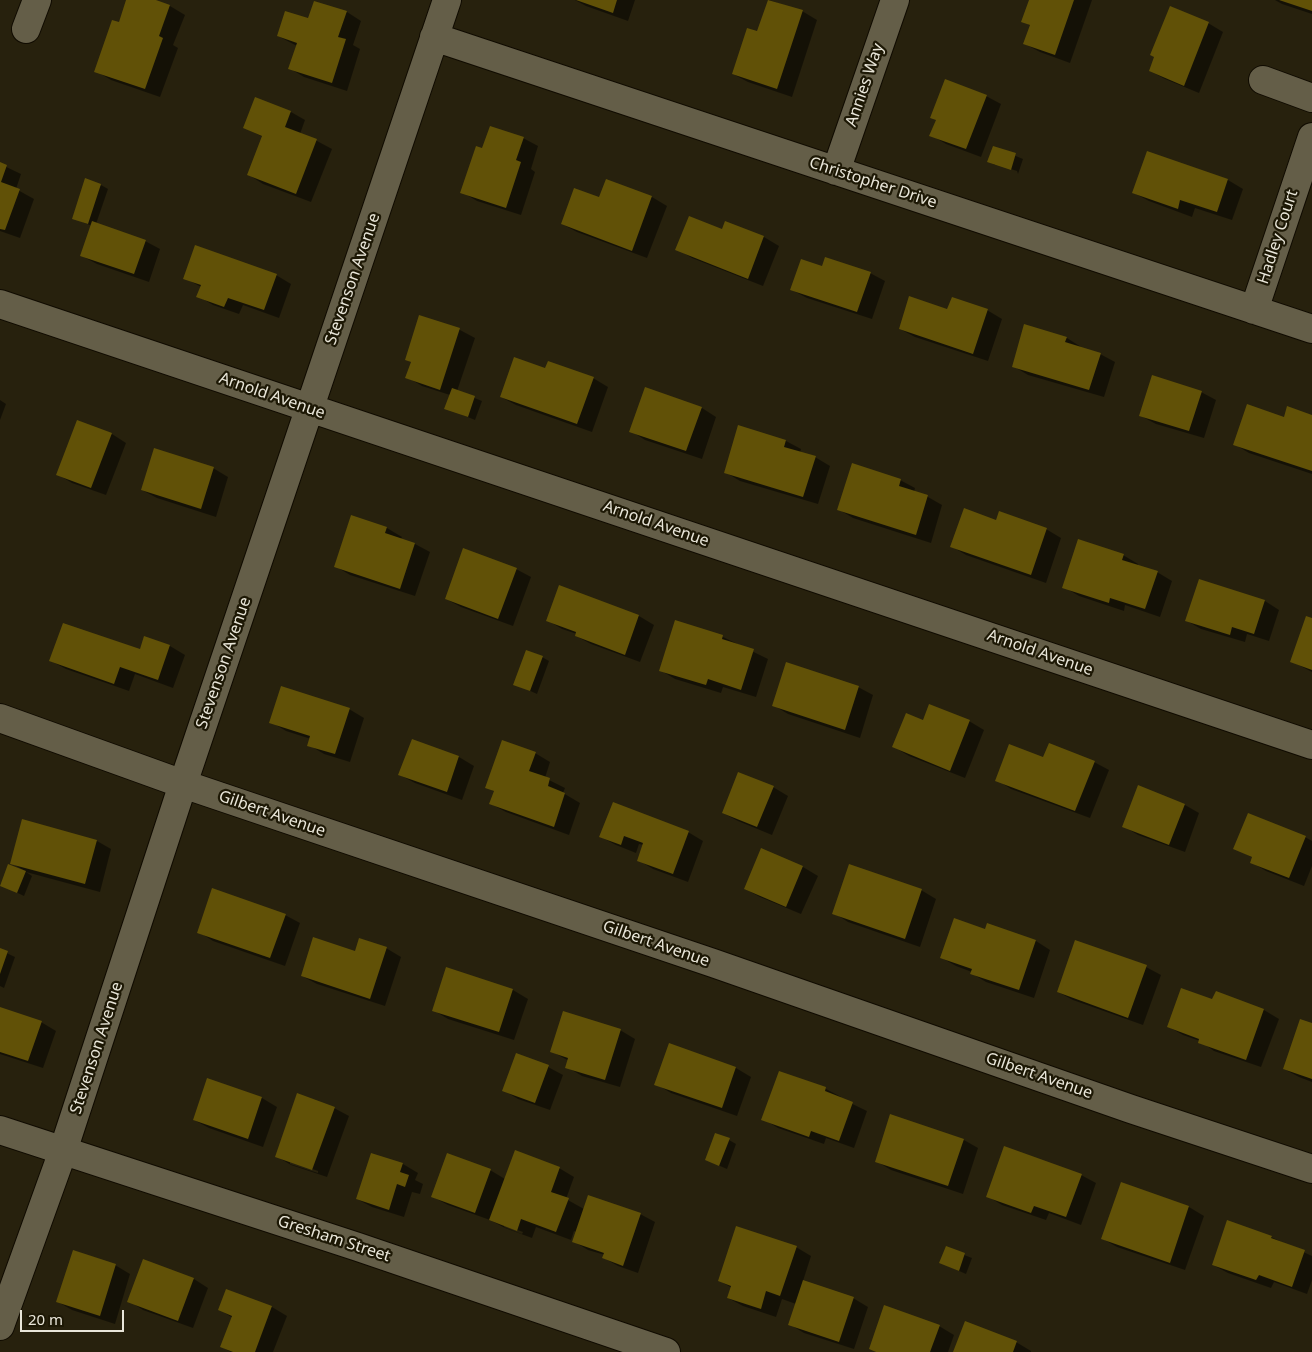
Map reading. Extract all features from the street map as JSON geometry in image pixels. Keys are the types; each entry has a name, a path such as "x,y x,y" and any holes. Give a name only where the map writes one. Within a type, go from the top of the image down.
{"street":[{"path":"26,29 37,0"},
{"name":"Stevenson Avenue","path":"0,1326 63,1151 447,0"},
{"name":"Annies Way","path":"836,170 895,0"},
{"name":"Christopher Drive","path":"434,37 1312,329"},
{"path":"1263,80 1312,98"},
{"name":"Hadley Court","path":"1254,310 1312,136"},
{"name":"Arnold Avenue","path":"0,304 1312,744"},
{"name":"Gilbert Avenue","path":"0,718 184,784 713,963 1131,1109 1312,1169"},
{"name":"Gresham Street","path":"0,1130 358,1247 666,1352"}],"building":[{"path":"126,0 156,0 170,5 159,36 163,38 145,89 94,72 112,20 119,22"},
{"path":"576,0 617,0 613,13"},
{"path":"768,0 803,10 777,89 732,74 747,28 757,31"},
{"path":"1029,0 1074,0 1055,55 1023,44 1030,25 1021,22"},
{"path":"1279,0 1312,0 1312,11"},
{"path":"314,1 347,11 338,37 346,39 332,83 288,69 297,43 277,36 285,11 308,18"},
{"path":"1170,6 1209,22 1184,86 1149,71 1154,57 1150,55"},
{"path":"945,79 987,95 966,149 929,136 936,120 930,118"},
{"path":"255,97 291,111 285,127 317,139 296,194 247,175 262,136 243,128"},
{"path":"490,126 524,137 516,160 521,162 506,208 460,193 476,146 482,148"},
{"path":"993,146 1016,153 1011,170 987,162"},
{"path":"1147,151 1228,179 1217,212 1180,200 1178,209 1132,193"},
{"path":"0,162 7,165 1,182 20,189 5,230 0,229"},
{"path":"85,178 101,184 88,224 72,219"},
{"path":"606,179 652,196 632,251 561,224 574,188 599,197"},
{"path":"689,216 722,229 725,221 764,236 748,279 675,250"},
{"path":"92,221 146,240 134,274 80,256"},
{"path":"195,245 277,274 264,310 228,298 224,307 196,297 201,285 183,279"},
{"path":"825,257 871,272 857,312 790,290 801,259 822,266"},
{"path":"909,296 947,309 952,297 988,309 973,354 899,329"},
{"path":"419,315 460,328 440,390 405,378 411,362 405,360"},
{"path":"1024,324 1067,337 1065,342 1101,353 1089,390 1012,367"},
{"path":"514,357 545,368 548,361 594,377 577,424 500,397"},
{"path":"1152,375 1202,391 1189,431 1139,416"},
{"path":"645,387 702,407 686,451 629,432"},
{"path":"452,388 475,396 468,417 444,409"},
{"path":"1247,404 1284,417 1287,406 1312,415 1312,471 1233,445"},
{"path":"77,420 112,433 91,488 56,475"},
{"path":"738,425 786,440 784,447 816,456 803,497 724,473"},
{"path":"154,448 214,467 201,509 141,490"},
{"path":"852,463 901,479 899,486 928,495 916,535 837,510"},
{"path":"964,508 996,520 999,511 1047,528 1031,575 950,547"},
{"path":"351,515 387,527 385,533 415,543 400,589 334,567"},
{"path":"1078,539 1124,554 1122,560 1158,571 1145,609 1110,598 1109,603 1062,588"},
{"path":"463,548 517,568 498,619 445,599"},
{"path":"1199,579 1265,600 1254,634 1232,627 1230,635 1185,621"},
{"path":"559,585 639,615 625,655 575,636 576,632 546,621"},
{"path":"1306,616 1312,618 1312,670 1290,662"},
{"path":"675,620 723,635 722,639 754,649 741,690 708,679 706,685 659,671"},
{"path":"63,623 140,649 144,636 170,645 158,680 120,667 114,684 49,661"},
{"path":"526,650 543,656 530,691 513,685"},
{"path":"786,662 859,686 845,730 772,706"},
{"path":"281,686 350,708 335,754 307,746 310,736 269,723"},
{"path":"929,704 970,720 950,771 892,747 906,713 923,720"},
{"path":"412,739 459,756 447,792 398,775"},
{"path":"502,740 536,752 529,771 550,778 548,786 565,793 554,827 489,804 494,791 485,788"},
{"path":"1049,743 1095,761 1075,811 995,781 1009,744 1043,757"},
{"path":"738,772 774,786 757,827 722,813"},
{"path":"1138,785 1185,804 1169,845 1122,827"},
{"path":"613,802 689,831 673,874 637,861 643,843 624,836 621,845 599,837"},
{"path":"1248,813 1306,836 1289,878 1250,863 1252,857 1233,849"},
{"path":"22,819 97,840 85,884 10,864"},
{"path":"761,848 803,866 786,907 744,889"},
{"path":"8,864 26,871 17,893 0,886"},
{"path":"849,864 922,889 905,939 832,914"},
{"path":"212,888 286,914 270,958 197,933"},
{"path":"954,918 985,929 987,923 1036,940 1019,990 970,974 972,969 940,958"},
{"path":"313,937 355,951 359,938 387,947 370,999 301,976"},
{"path":"1075,940 1147,965 1128,1018 1057,992"},
{"path":"0,948 8,951 0,974"},
{"path":"446,967 513,989 499,1032 432,1011"},
{"path":"1181,988 1212,999 1216,991 1264,1009 1246,1060 1198,1043 1199,1039 1167,1027"},
{"path":"0,1007 42,1021 28,1061 0,1052"},
{"path":"563,1011 621,1029 605,1080 565,1068 568,1058 550,1052"},
{"path":"1300,1019 1312,1023 1312,1079 1283,1069"},
{"path":"669,1043 736,1067 722,1108 654,1085"},
{"path":"516,1053 549,1065 535,1103 502,1091"},
{"path":"779,1071 826,1087 825,1091 853,1102 839,1141 811,1131 809,1137 761,1120"},
{"path":"207,1078 262,1097 248,1139 193,1120"},
{"path":"297,1093 335,1107 312,1170 275,1157"},
{"path":"890,1114 964,1139 948,1186 875,1162"},
{"path":"715,1133 730,1138 719,1166 705,1160"},
{"path":"1004,1146 1082,1174 1066,1217 1034,1206 1031,1213 986,1197"},
{"path":"515,1150 560,1167 551,1192 569,1198 556,1232 521,1219 517,1231 489,1220"},
{"path":"371,1153 403,1163 400,1172 409,1175 405,1187 397,1184 389,1210 356,1199"},
{"path":"447,1153 491,1169 475,1213 431,1197"},
{"path":"1121,1182 1189,1206 1170,1263 1101,1239"},
{"path":"588,1195 641,1213 623,1266 602,1258 604,1253 572,1242"},
{"path":"1227,1220 1305,1250 1292,1287 1259,1275 1256,1280 1212,1265"},
{"path":"736,1226 797,1246 780,1296 766,1291 761,1309 727,1298 731,1286 718,1281"},
{"path":"946,1246 965,1253 959,1271 939,1263"},
{"path":"73,1250 116,1264 100,1316 56,1302"},
{"path":"143,1259 194,1278 178,1321 127,1302"},
{"path":"803,1280 854,1297 839,1342 788,1325"},
{"path":"226,1289 272,1306 255,1352 233,1352 220,1347 232,1316 218,1310"},
{"path":"884,1305 940,1325 930,1352 876,1352 869,1349"},
{"path":"965,1321 1017,1341 1013,1352 953,1352"}]}
